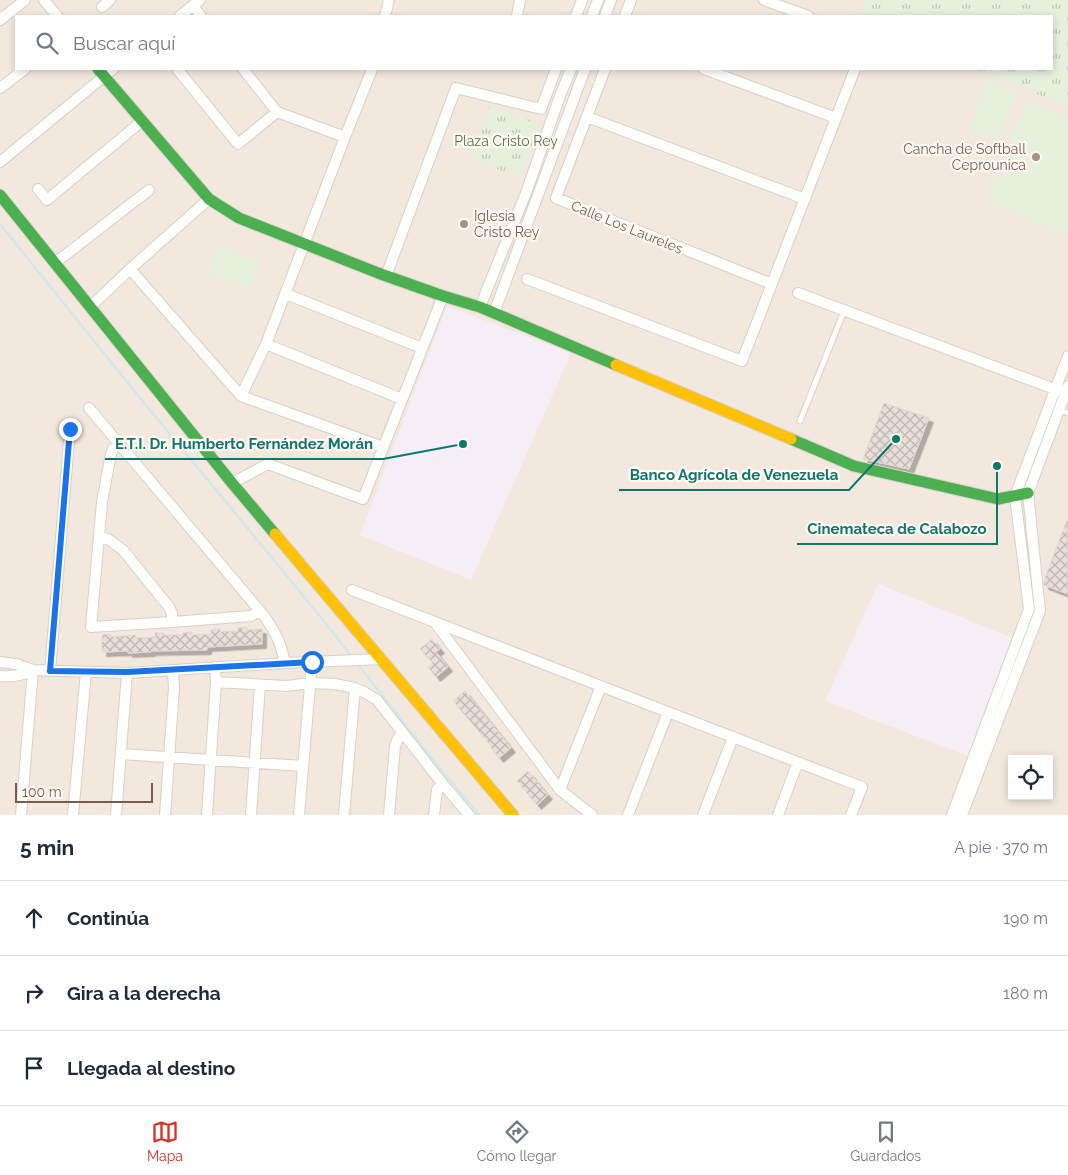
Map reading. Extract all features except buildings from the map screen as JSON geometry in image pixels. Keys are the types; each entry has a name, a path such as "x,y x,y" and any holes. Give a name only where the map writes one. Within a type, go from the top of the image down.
{"street":[{"path":"0,20 25,0"},
{"path":"44,0 56,15"},
{"path":"102,7 110,0"},
{"path":"385,15 389,0"},
{"path":"516,15 520,0"},
{"path":"576,15 582,0"},
{"path":"592,15 598,0"},
{"path":"605,15 611,0"},
{"path":"625,15 631,0"},
{"path":"764,0 805,15"},
{"path":"181,15 197,3 202,15"},
{"path":"0,88 23,70"},
{"path":"178,70 238,144 277,112"},
{"path":"244,70 277,112 345,138"},
{"path":"240,396 266,344 372,70"},
{"path":"386,276 456,88 541,109 556,70"},
{"path":"480,307 526,193 571,70"},
{"path":"494,313 585,70"},
{"name":"Calle Los Laureles","path":"605,70 556,198 772,284"},
{"path":"707,70 836,118"},
{"path":"527,279 742,361 855,70"},
{"path":"0,162 105,71 142,121 209,199 239,218 386,276 480,307 854,466 998,499 1028,493"},
{"path":"587,117 805,199"},
{"path":"38,189 47,200 142,121"},
{"path":"55,263 149,190"},
{"path":"0,195 232,483 513,815"},
{"path":"90,308 130,269 209,199"},
{"path":"130,269 240,396 383,447"},
{"path":"798,293 1063,390"},
{"path":"286,294 422,348"},
{"path":"232,483 268,464 363,499 443,296"},
{"path":"266,344 402,399"},
{"path":"962,815 1040,611 1028,493 1064,411 1063,390 1068,356"},
{"path":"952,815 1029,609 1015,496 1063,390"},
{"path":"89,408 260,611 278,636 285,663"},
{"path":"50,671 70,429"},
{"path":"119,443 111,454 102,502 91,626 251,616 260,611"},
{"path":"99,537 108,539 123,550 169,608 172,613 172,622"},
{"path":"352,590 862,787 851,815"},
{"path":"435,623 560,790 592,815"},
{"path":"0,662 16,664 33,670 127,672 382,659"},
{"path":"299,815 312,662"},
{"path":"207,815 216,667"},
{"path":"0,676 23,675 33,670"},
{"path":"20,815 33,670"},
{"path":"165,815 174,688 173,670"},
{"path":"73,815 86,672"},
{"path":"116,815 127,672"},
{"path":"216,682 287,686 309,683 334,684 355,688 364,692 377,700 469,815"},
{"path":"251,815 260,685"},
{"path":"560,790 602,686"},
{"path":"344,815 355,688"},
{"path":"628,815 668,712"},
{"path":"389,815 395,746 398,738 403,733"},
{"path":"703,815 733,737"},
{"path":"121,754 303,766"},
{"path":"778,815 798,762"},
{"path":"434,815 437,790 442,783"}],"lane":[{"path":"800,421 844,310"}],"shaded area":[{"path":"0,0 1068,0 1068,815 0,815"},
{"path":"447,306 571,353 471,580 360,535"},
{"path":"878,584 1015,639 970,757 825,701"}],"green space":[{"path":"865,0 1068,0 1068,106 975,70 1053,70 1053,15 863,15"},
{"path":"987,80 1017,92 998,143 968,131"},
{"name":"Cancha de Softball Ceprounica","path":"1027,101 1068,118 1068,237 993,204 989,200 988,195"},
{"name":"Plaza Cristo Rey","path":"490,106 541,124 521,178 471,159"},
{"path":"219,246 261,261 251,290 208,275"}],"waterway":[{"path":"0,224 353,658"},
{"path":"356,662 479,815"},
{"path":"0,668 18,670"}],"traffic: fast":[{"path":"99,70 209,199 239,218 378,273 480,307 616,365"},
{"path":"0,195 275,534"},
{"path":"791,439 854,466 998,499 1028,493"}],"traffic: slow":[{"path":"616,365 791,439"},
{"path":"275,534 513,815"}],"place":[{"name":"Cancha de Softball Ceprounica","path":"1036,157"},
{"name":"Iglesia Cristo Rey","path":"464,224"},
{"name":"Banco Agrícola de Venezuela","path":"896,439"},
{"name":"E.T.I. Dr. Humberto Fernández Morán","path":"463,444"},
{"name":"Cinemateca de Calabozo","path":"997,466"}],"route":[{"path":"70,429 50,671 127,672 312,662"}]}
